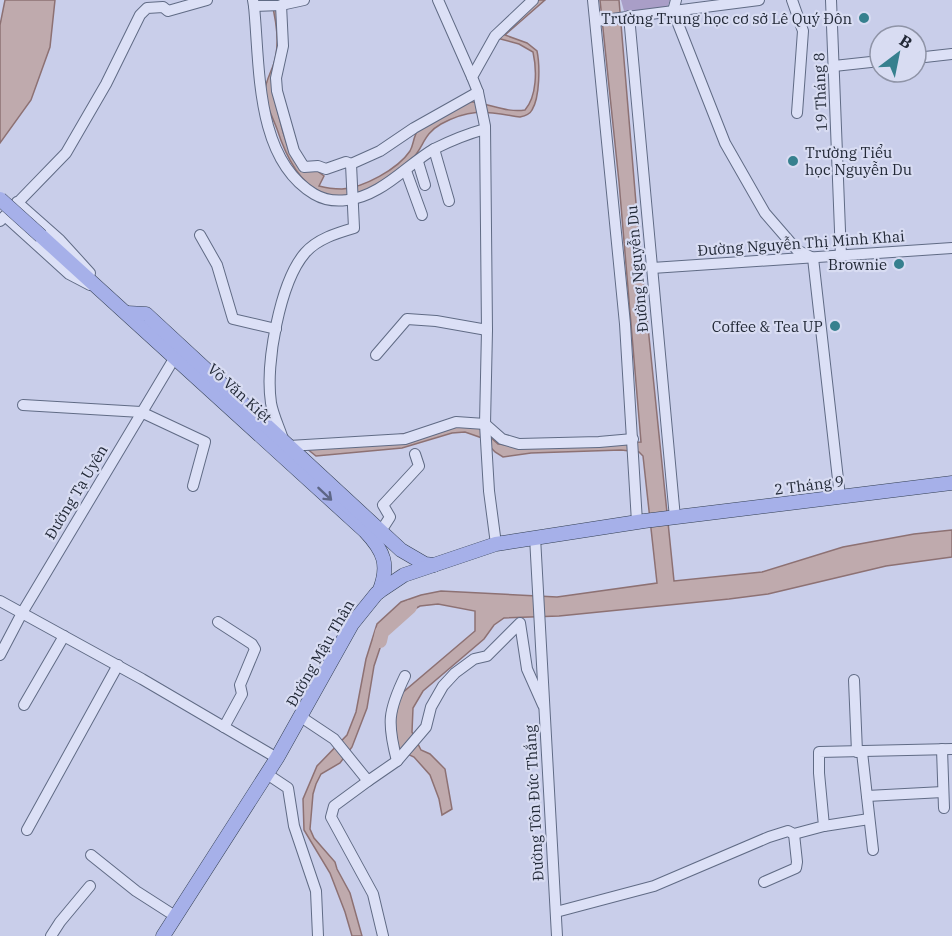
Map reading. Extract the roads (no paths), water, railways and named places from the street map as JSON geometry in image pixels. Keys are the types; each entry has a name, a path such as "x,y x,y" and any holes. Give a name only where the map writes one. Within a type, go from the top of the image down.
{"main road":[{"name":"Võ Văn Kiệt","path":"0,199 127,313 178,352 287,444 381,537"},
{"name":"Võ Văn Kiệt","path":"127,313 146,314 178,352 337,505 404,552 425,564 436,565"},
{"name":"2 Tháng 9","path":"640,521 673,519 952,483"},
{"name":"Đường Mậu Thân","path":"163,936 277,758 352,624 379,592 404,575 496,544 640,521"},
{"path":"381,537 404,575"},
{"path":"379,592 386,567 381,537"},
{"path":"404,552 404,575"}],"street":[{"path":"99,288 83,283 69,274 2,219 66,153 106,84 146,4 163,7 168,11 207,0"},
{"path":"304,0 276,4 254,3 264,110 273,144 280,160 307,190 323,199 346,201 377,190 434,149 485,129"},
{"path":"438,0 472,77 485,129 487,330 485,427 496,544"},
{"path":"472,77 495,36 533,0"},
{"path":"593,0 599,20 640,521"},
{"path":"599,20 674,5 759,0"},
{"path":"792,0 803,32 797,113"},
{"name":"19 Tháng 8","path":"831,0 841,256"},
{"path":"276,4 284,46 276,78 277,92 294,151 303,167 318,166 326,169 346,162 351,168 354,197 354,228 334,234 306,252 291,273 276,329 269,371 271,404 287,444 405,439 456,422 485,427 502,439 519,444 633,439"},
{"path":"674,5 725,143 765,213 797,250 813,258 840,497"},
{"name":"Đường Nguyễn Du","path":"627,16 673,519"},
{"path":"928,56 952,54"},
{"path":"834,66 868,62"},
{"path":"351,168 414,128 478,94"},
{"path":"434,149 449,201"},
{"path":"418,162 425,185"},
{"path":"406,171 422,215"},
{"path":"17,202 60,240 89,272 99,288"},
{"path":"200,235 217,265 233,319 276,329"},
{"name":"Đường Nguyễn Thị Minh Khai","path":"651,268 952,248"},
{"path":"376,355 407,319 436,321 487,330"},
{"name":"Đường Tạ Uyên","path":"0,655 22,613 178,352"},
{"path":"23,405 141,412 205,442 192,486"},
{"path":"381,537 390,517 383,505 418,466 415,454"},
{"name":"Đường Tôn Đức Thắng","path":"535,537 557,936"},
{"path":"0,601 117,665 277,758"},
{"path":"218,622 252,644 255,649 240,685 242,694 224,727"},
{"path":"383,936 373,894 331,817 334,806 397,761 426,727 431,707 455,673 474,659 487,656 520,623 527,669 543,705"},
{"path":"24,705 64,636"},
{"path":"27,830 117,665"},
{"path":"397,761 390,733 390,713 405,676"},
{"path":"854,680 860,752 873,850"},
{"path":"301,717 334,739 368,781"},
{"path":"824,826 819,752 947,749 943,792 944,808"},
{"path":"267,774 288,788 294,826 316,891 318,936"},
{"path":"867,796 943,792"},
{"path":"556,912 654,886 788,831 794,834 824,826 869,819"},
{"path":"764,882 796,868 794,834"},
{"path":"92,855 136,891 175,916"},
{"path":"51,936 90,886"}],"waterway":[{"path":"380,641 382,632 410,607"}],"place":[{"name":"Trường Trung học cơ sở Lê Quý Đôn","path":"864,18"},
{"name":"Trường Tiểu học Nguyễn Du","path":"793,161"},
{"name":"Brownie","path":"899,264"},
{"name":"Coffee & Tea UP","path":"835,326"}]}
